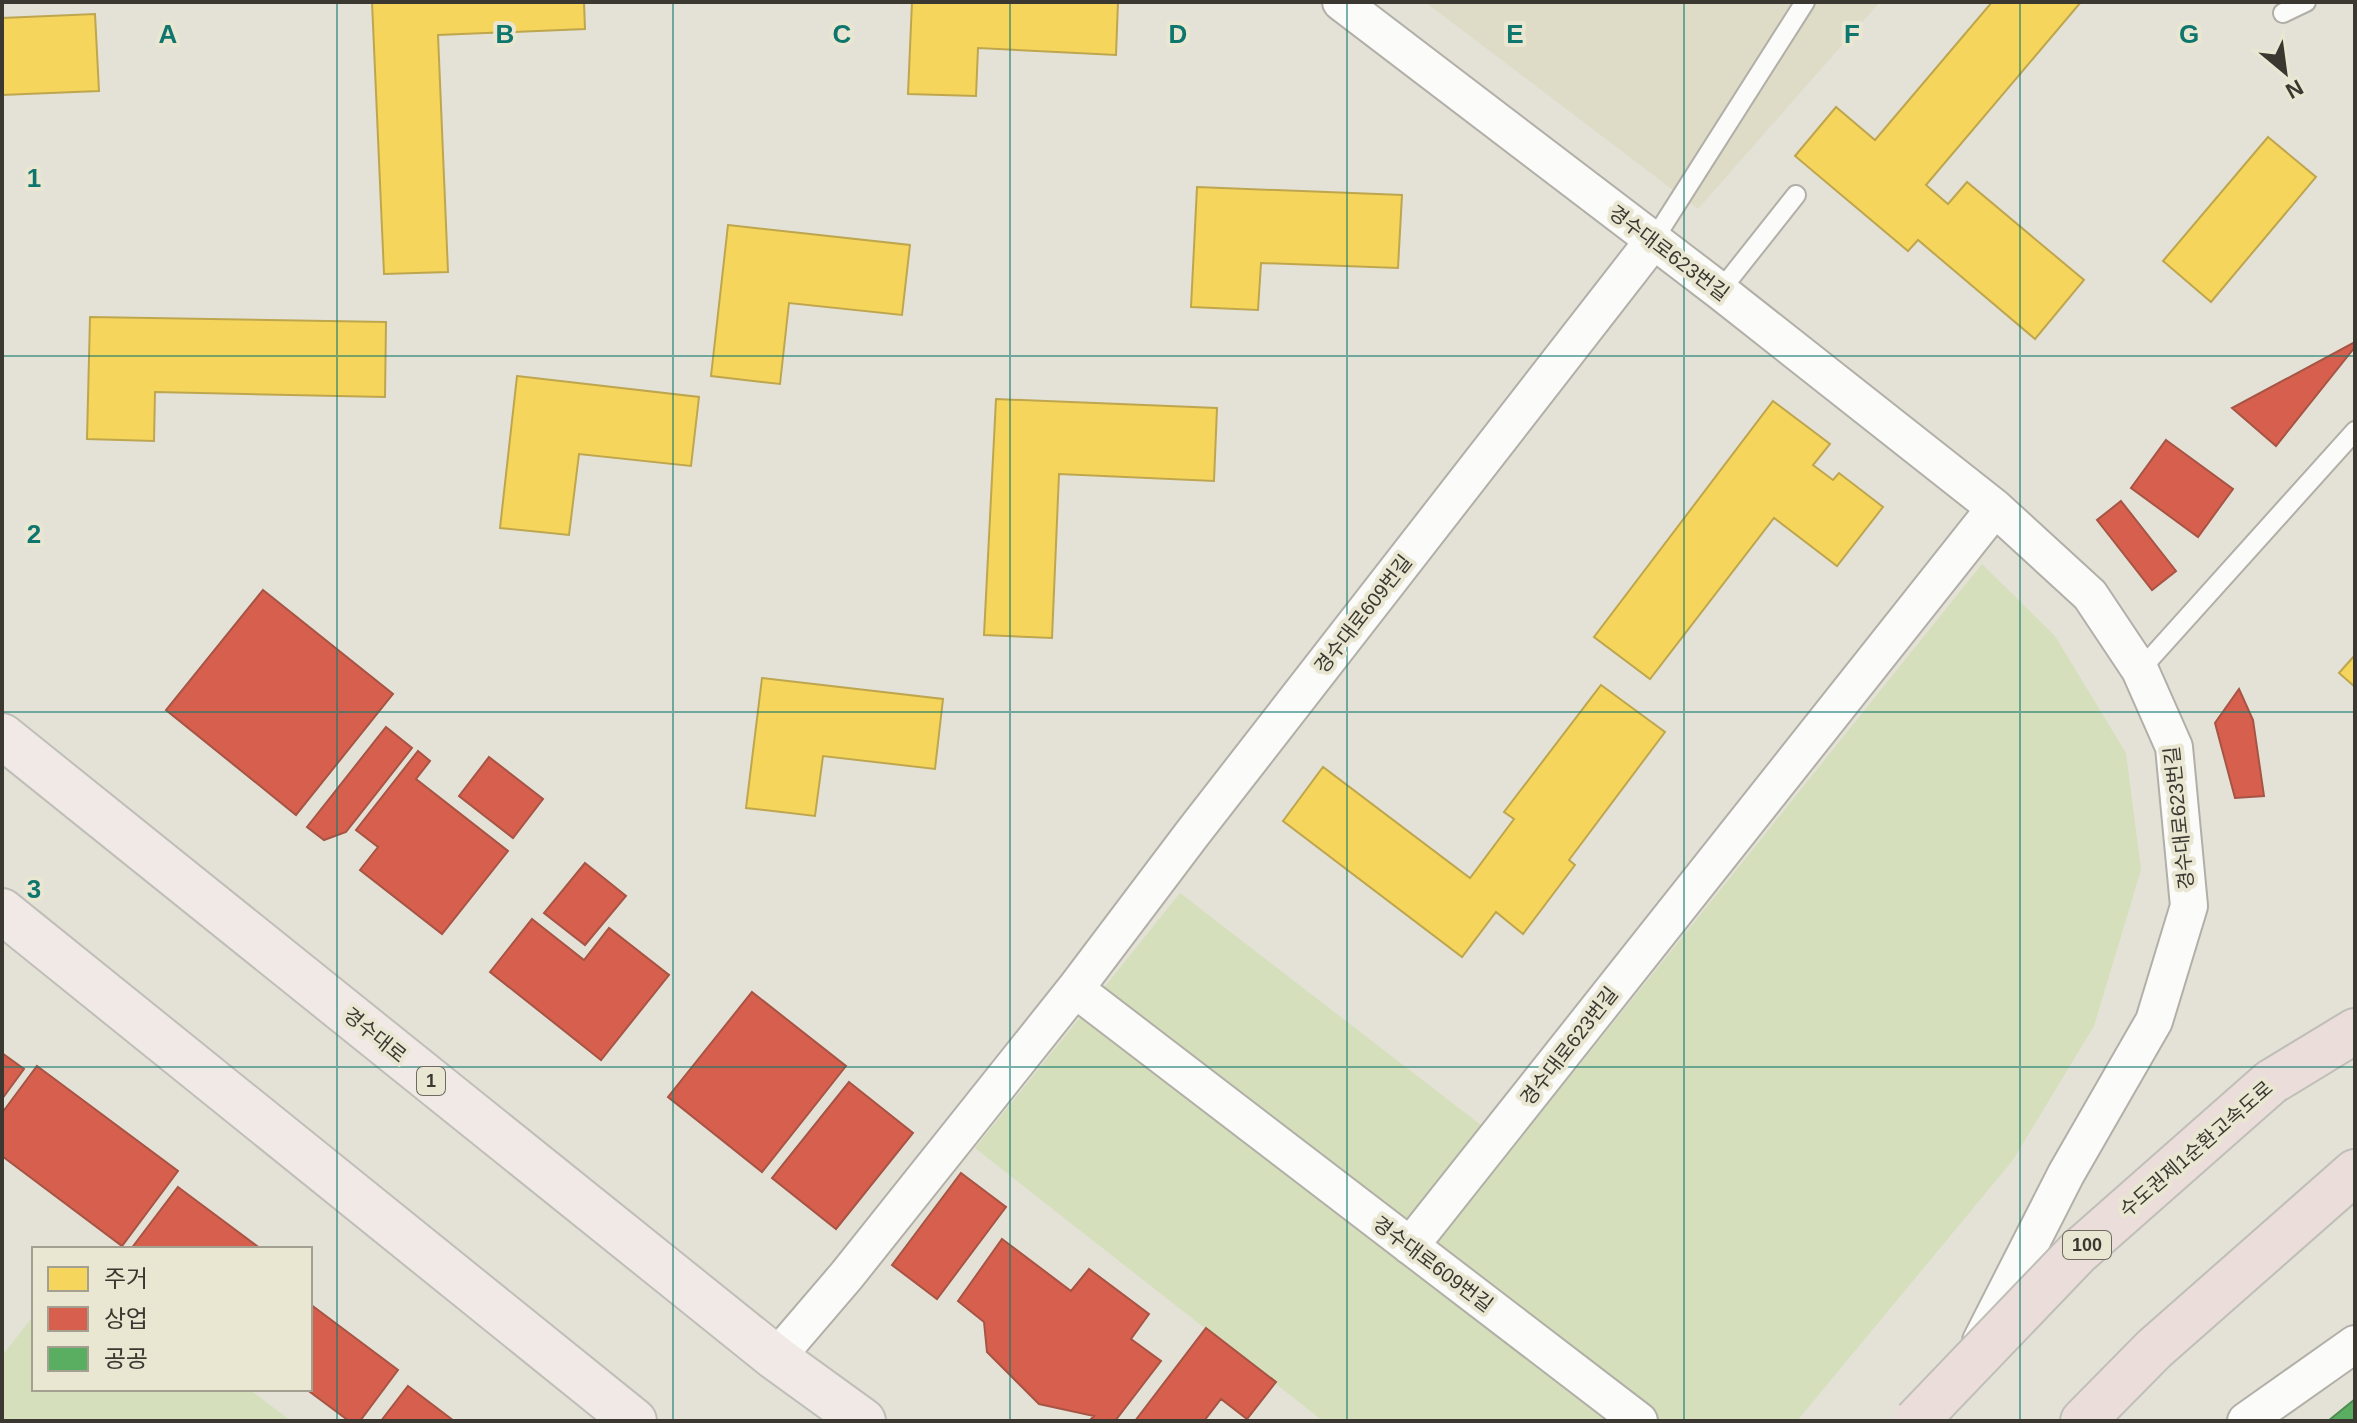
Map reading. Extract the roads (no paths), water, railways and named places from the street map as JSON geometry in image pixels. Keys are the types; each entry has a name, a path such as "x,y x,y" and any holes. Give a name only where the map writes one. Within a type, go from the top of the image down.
{"highway":[{"name":"수도권제1순환고속도로","path":"1916,1421 2077,1253 2271,1082 2355,1031"},
{"path":"2083,1421 2154,1349 2355,1172"}],"main road":[{"name":"경수대로","path":"2,736 776,1358 863,1421"},
{"path":"2,911 634,1421"}],"street":[{"name":"경수대로623번길","path":"1341,2 1720,291 1995,508 2090,595 2140,670 2174,747 2189,906 2154,1021 2066,1174 1940,1421"},
{"name":"경수대로609번길","path":"776,1358 847,1275 1075,989 1653,241"},
{"name":"경수대로623번길","path":"1410,1246 1995,508"},
{"name":"경수대로609번길","path":"1075,989 1639,1421"},
{"path":"2246,1421 2355,1344"}],"lane":[{"path":"1653,241 1805,2"},
{"path":"2283,13 2306,2"},
{"path":"1720,291 1796,195"},
{"path":"2140,670 2355,431"}]}
